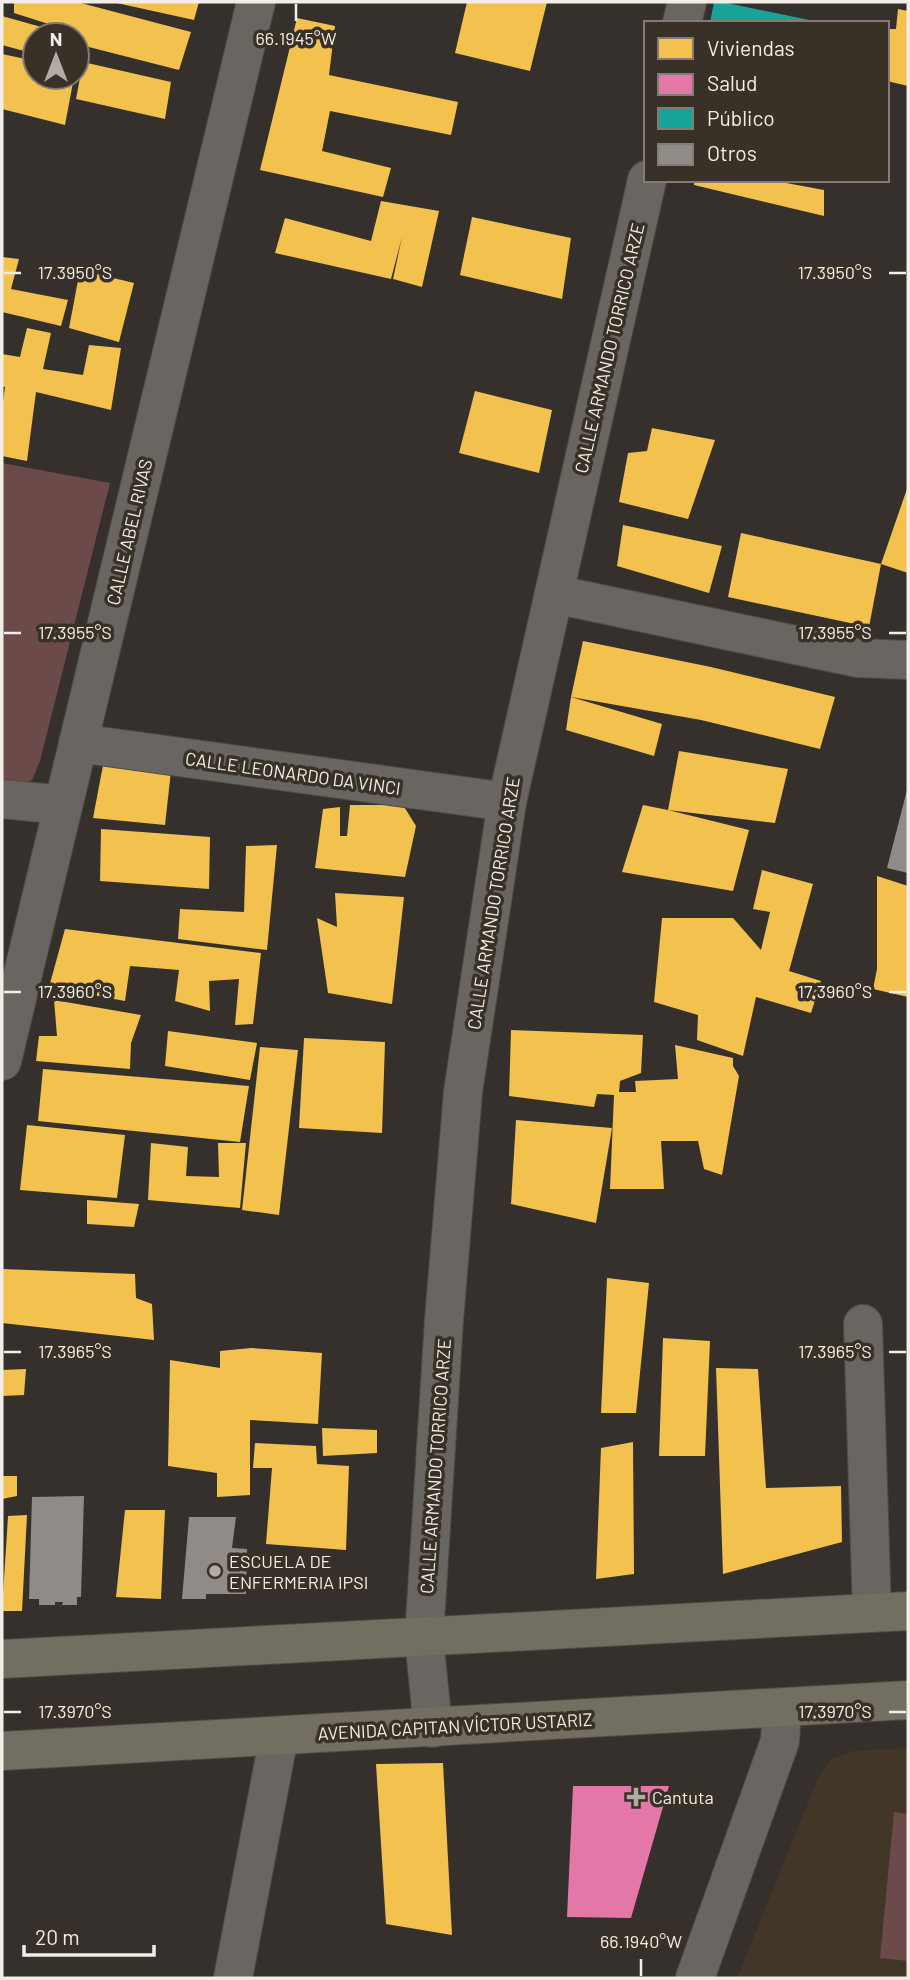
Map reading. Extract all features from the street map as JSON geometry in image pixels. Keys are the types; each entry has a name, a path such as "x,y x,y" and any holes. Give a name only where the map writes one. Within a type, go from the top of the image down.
{"main road":[{"path":"2,1659 890,1612"},
{"name":"AVENIDA CAPITAN VÍCTOR USTARIZ","path":"2,1751 908,1700"}],"street":[{"name":"CALLE ABEL RIVAS","path":"2,1061 256,2"},
{"path":"682,21 687,2"},
{"name":"CALLE ARMANDO TORRICO ARZE","path":"433,1728 424,1638 444,1320 463,1092 507,802 647,182"},
{"path":"554,594 857,658 908,660"},
{"name":"CALLE LEONARDO DA VINCI","path":"78,743 507,802"},
{"path":"2,799 62,805"},
{"path":"863,1324 890,1612"},
{"path":"695,1978 780,1741 782,1708"},
{"path":"233,1978 279,1736"}],"shaded area":[{"path":"2,463 110,483 40,761 32,780 20,786 2,787"},
{"path":"908,1748 908,1978 737,1978 818,1778 831,1759 852,1751"},
{"path":"894,1812 908,1814 908,1961 880,1958"}],"building: Viviendas":[{"path":"14,2 77,2 191,32 179,70 91,48 91,21 39,21 14,13"},
{"path":"112,2 199,2 194,20"},
{"path":"467,2 547,2 530,71 455,53"},
{"path":"898,9 908,11 908,86 889,81 889,29 896,29"},
{"path":"2,16 21,21 21,50 2,45"},
{"path":"297,18 335,26 329,75 458,102 451,135 330,111 322,151 391,168 383,197 260,170"},
{"path":"2,54 21,58 21,91 71,91 65,125 2,109"},
{"path":"91,64 171,82 165,119 76,99 78,91 91,91"},
{"path":"695,182 781,182 824,190 824,216 694,185"},
{"path":"381,201 439,211 422,287 393,279 402,237 391,279 275,253 285,218 371,241"},
{"path":"472,217 571,238 562,299 460,275"},
{"path":"2,257 19,259 11,289 68,300 61,326 2,312"},
{"path":"80,270 134,283 119,342 69,328"},
{"path":"27,328 51,333 43,369 83,375 89,345 121,348 111,410 36,392 27,461 2,456 5,387 2,386 2,354 20,357"},
{"path":"475,391 552,410 539,473 459,453"},
{"path":"652,428 715,440 688,519 619,502 628,453 647,451"},
{"path":"908,486 908,573 881,564"},
{"path":"623,525 722,546 709,593 617,566"},
{"path":"741,533 881,564 869,627 728,597"},
{"path":"583,641 711,667 835,697 820,749 701,720 571,697"},
{"path":"571,697 662,724 654,756 566,730"},
{"path":"679,751 788,769 775,823 668,810"},
{"path":"104,760 172,762 165,825 93,818"},
{"path":"350,805 403,805 416,826 405,877 315,868 323,809 340,807 340,836 347,836"},
{"path":"643,805 749,830 733,891 622,872"},
{"path":"101,829 210,837 209,889 100,881"},
{"path":"277,845 267,950 178,939 180,909 244,912 246,846"},
{"path":"762,870 813,884 789,971 821,981 811,1013 756,997 743,1056 697,1040 698,1015 654,1002 662,918 733,918 761,950 770,912 753,909"},
{"path":"877,876 908,886 908,997 873,989 877,969"},
{"path":"335,893 404,897 392,1004 328,993 317,918 337,927"},
{"path":"65,929 261,953 253,1024 235,1025 239,979 209,981 210,1011 175,1001 179,970 130,966 125,1001 49,987"},
{"path":"54,1000 141,1015 131,1043 130,1069 36,1061 39,1036 57,1036"},
{"path":"511,1030 643,1035 641,1073 620,1081 619,1092 636,1092 635,1081 678,1079 675,1045 733,1058 733,1066 739,1076 722,1175 704,1169 698,1141 661,1141 664,1189 610,1189 614,1095 597,1094 594,1107 509,1096"},
{"path":"168,1031 257,1043 250,1080 165,1066"},
{"path":"304,1038 385,1042 382,1133 299,1128"},
{"path":"260,1047 298,1050 279,1215 242,1210"},
{"path":"43,1069 249,1086 240,1142 38,1121"},
{"path":"516,1120 612,1128 596,1223 511,1204"},
{"path":"27,1125 125,1135 117,1198 20,1190"},
{"path":"151,1143 188,1147 186,1176 219,1177 218,1143 246,1143 240,1208 148,1200"},
{"path":"87,1200 139,1204 134,1227 87,1224"},
{"path":"2,1269 135,1274 136,1298 152,1304 154,1340 2,1323"},
{"path":"607,1278 649,1283 636,1413 601,1413"},
{"path":"663,1338 710,1341 705,1456 659,1456"},
{"path":"251,1348 322,1353 318,1424 250,1420 250,1495 217,1497 217,1473 168,1466 170,1360 220,1368 220,1351"},
{"path":"716,1368 758,1369 766,1488 841,1486 842,1542 723,1574"},
{"path":"26,1369 24,1395 2,1396 2,1370"},
{"path":"322,1428 377,1430 377,1453 323,1456"},
{"path":"633,1442 634,1574 596,1579 601,1448"},
{"path":"255,1443 316,1446 317,1464 349,1466 346,1550 266,1544 272,1468 253,1468"},
{"path":"2,1476 17,1476 17,1496 2,1499"},
{"path":"125,1510 165,1510 161,1599 116,1597"},
{"path":"27,1515 22,1611 2,1611 8,1516"},
{"path":"443,1763 452,1935 386,1924 376,1764"}],"building: Salud":[{"path":"573,1786 669,1786 631,1918 567,1917"}],"building: Público":[{"path":"714,2 722,2 814,21 710,21"}],"building: Otros":[{"path":"908,790 908,873 887,868"},
{"path":"84,1496 81,1597 77,1597 77,1605 55,1602 55,1605 39,1605 39,1599 29,1599 32,1497"},
{"name":"ESCUELA DE ENFERMERIA IPSI","path":"189,1517 236,1517 232,1548 247,1549 246,1594 206,1594 206,1599 182,1599"}],"place":[{"name":"ESCUELA DE ENFERMERIA IPSI","path":"215,1571"},
{"name":"Cantuta","path":"636,1797"}]}
